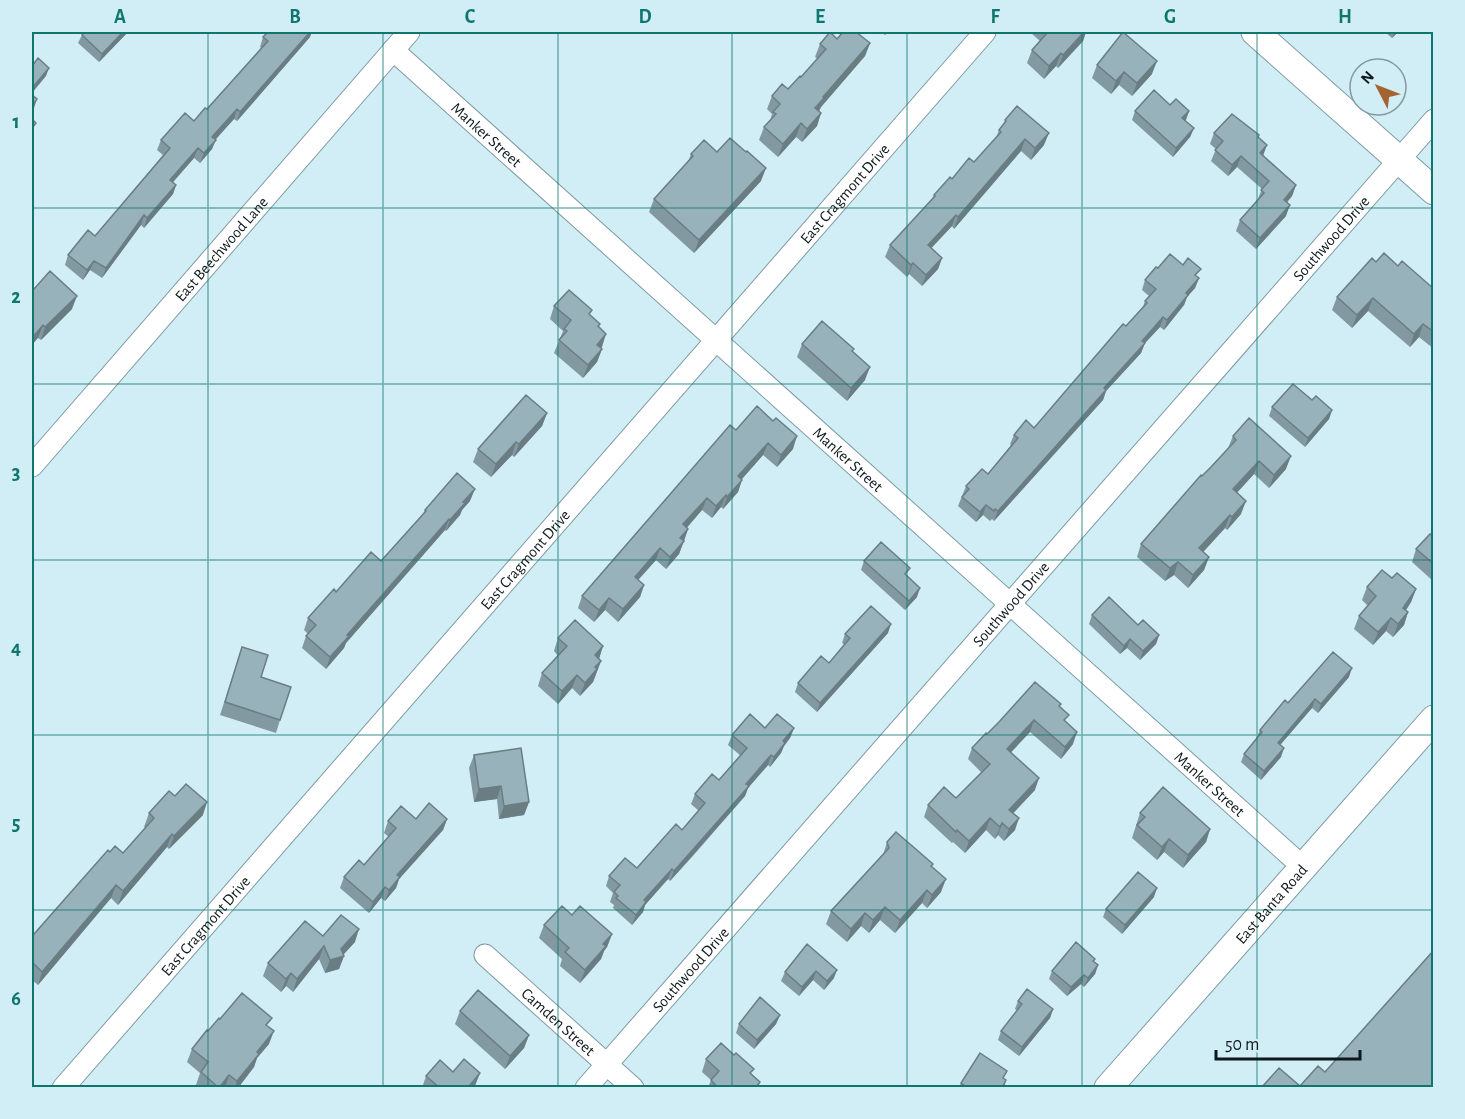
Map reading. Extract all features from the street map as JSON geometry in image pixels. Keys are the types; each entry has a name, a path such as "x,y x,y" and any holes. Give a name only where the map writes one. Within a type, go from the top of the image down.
{"street":[{"name":"East Beechwood Lane","path":"32,466 410,32"},
{"name":"East Cragmont Drive","path":"63,1088 985,32"},
{"path":"1255,32 1434,191"},
{"name":"Manker Street","path":"393,50 1303,867"},
{"name":"Southwood Drive","path":"586,1088 1434,120"},
{"name":"East Banta Road","path":"1108,1088 1434,719"},
{"name":"Camden Street","path":"485,955 633,1088"}],"building":[{"path":"84,32 123,32 102,54 82,35"},
{"path":"268,32 310,32 240,112 237,109 212,137 216,140 204,153 198,148 170,180 176,185 147,218 144,215 106,268 94,261 87,270 68,255 88,230 95,236 170,148 161,140 185,113 194,121 205,108 207,109 268,41 263,37"},
{"path":"830,32 837,39 843,32 856,32 870,43 815,108 821,113 807,129 801,123 783,144 764,127 776,114 773,112 780,104 772,96 782,84 788,89 801,77 826,49 820,44"},
{"path":"1048,32 1084,32 1063,55 1061,53 1049,66 1032,50"},
{"path":"1123,32 1157,61 1137,83 1124,72 1116,81 1097,65"},
{"path":"38,58 49,68 32,88 32,66"},
{"path":"1154,90 1170,105 1176,99 1189,111 1182,118 1194,128 1176,148 1135,111"},
{"path":"32,95 37,99 32,106"},
{"path":"1017,106 1049,133 1035,148 1025,139 958,217 956,215 928,245 942,258 926,275 913,263 911,265 890,245 969,158 974,162 1001,132 999,130 1005,120"},
{"path":"1232,114 1259,135 1258,137 1267,145 1260,153 1296,185 1284,200 1290,205 1260,238 1240,220 1264,193 1261,190 1269,181 1241,156 1232,165 1215,150 1223,141 1214,133"},
{"path":"730,138 766,168 699,240 654,199 693,156 691,154 704,140 717,152"},
{"path":"1384,253 1398,266 1402,261 1434,289 1434,332 1423,324 1414,334 1373,298 1357,315 1337,297 1372,258 1376,262"},
{"path":"1170,254 1183,265 1188,258 1201,269 1195,275 1199,278 1186,293 1188,295 1167,320 1163,317 1142,341 1145,343 1104,388 1106,390 998,511 986,505 980,512 962,497 969,489 966,486 982,469 988,474 1018,438 1014,435 1026,420 1034,428 1123,324 1126,326 1147,303 1145,301 1156,289 1145,280"},
{"path":"50,271 77,296 45,327 43,325 32,338 32,287 34,289"},
{"path":"569,290 592,310 589,314 600,324 598,326 606,334 597,345 602,349 588,365 559,340 567,331 564,329 571,320 554,306"},
{"path":"822,321 854,349 852,351 870,367 851,388 802,344"},
{"path":"1293,384 1312,400 1316,396 1332,410 1308,438 1272,407"},
{"path":"526,395 547,413 519,444 516,442 496,464 478,449"},
{"path":"757,406 773,421 776,418 797,436 781,455 768,443 738,476 742,480 727,497 726,495 716,506 707,498 683,524 688,529 680,538 684,541 670,557 660,548 635,577 644,585 623,609 609,598 599,610 582,596 730,425 736,430"},
{"path":"1249,418 1291,456 1274,475 1259,461 1233,489 1246,501 1199,548 1209,557 1193,575 1178,562 1170,568 1141,544 1201,475 1236,440 1233,436"},
{"path":"457,473 475,489 330,657 306,636 316,625 308,618 334,589 336,592 371,552 381,561"},
{"path":"1434,533 1434,564 1416,549 1430,534"},
{"path":"881,542 910,568 905,574 920,588 909,601 864,561"},
{"path":"1382,570 1392,578 1397,573 1416,589 1403,608 1408,612 1398,624 1391,618 1378,632 1359,616 1376,596 1367,587"},
{"path":"1109,597 1138,625 1143,620 1159,635 1143,651 1130,639 1124,646 1092,615"},
{"path":"871,606 891,624 820,703 798,683 821,656 829,663 850,638 845,634"},
{"path":"575,620 603,646 595,655 601,661 585,683 577,675 562,691 542,673 567,646 558,638"},
{"path":"242,647 268,655 261,677 291,687 280,720 225,702"},
{"path":"1333,652 1352,668 1321,704 1315,699 1278,743 1284,748 1264,771 1244,754 1285,700 1288,703"},
{"path":"1035,682 1061,704 1059,706 1069,715 1064,720 1077,732 1065,747 1034,720 1007,749 1039,778 1009,810 1019,818 1009,829 1002,823 1000,827 990,818 969,841 957,830 956,832 928,805 944,787 956,798 990,764 972,748"},
{"path":"750,714 765,728 777,714 794,728 774,757 771,755 746,784 749,786 674,871 672,869 644,900 646,902 636,915 616,898 618,896 614,892 620,885 609,876 625,858 637,868 676,824 682,830 705,803 695,794 712,774 719,780 747,748 732,735"},
{"path":"521,748 529,802 504,806 501,786 479,789 474,755"},
{"path":"186,784 207,802 174,836 172,834 123,891 116,885 42,972 32,962 32,933 34,934 108,850 110,852 115,846 123,853 154,818 149,813 169,791 175,796"},
{"path":"1163,787 1210,829 1188,855 1169,839 1162,847 1137,825 1145,817 1140,813"},
{"path":"429,803 447,819 397,875 400,877 389,890 385,887 373,902 344,877 359,860 364,865 396,828 388,821 401,806 416,819"},
{"path":"896,832 933,864 931,866 946,879 932,895 927,890 900,920 885,907 873,920 865,913 851,929 831,911 889,848 887,842"},
{"path":"1138,872 1157,888 1125,925 1106,909"},
{"path":"562,906 572,915 580,906 612,934 603,944 606,946 585,970 565,952 569,948 544,925"},
{"path":"341,915 359,929 341,949 344,956 330,960 324,946 297,979 291,973 286,979 268,963 305,921 323,936"},
{"path":"1076,942 1095,959 1093,961 1098,965 1088,978 1084,975 1071,987 1052,971"},
{"path":"807,944 837,970 827,981 816,971 802,987 785,972"},
{"path":"1434,950 1434,1088 1261,1088 1279,1068 1300,1086 1318,1066 1325,1072"},
{"path":"1027,989 1053,1009 1022,1047 1001,1031 1022,1004 1018,1001"},
{"path":"478,990 529,1035 510,1056 460,1011"},
{"path":"242,993 272,1018 266,1025 274,1031 237,1081 229,1075 219,1088 201,1072 208,1062 192,1049"},
{"path":"760,997 780,1015 757,1040 739,1024"},
{"path":"721,1043 754,1069 750,1073 760,1082 755,1088 718,1088 711,1080 719,1071 706,1059"},
{"path":"980,1053 1007,1071 1003,1078 1006,1080 1002,1088 968,1088 961,1083"},
{"path":"464,1059 480,1073 469,1086 470,1088 440,1088 426,1076 440,1060 453,1072"}]}
